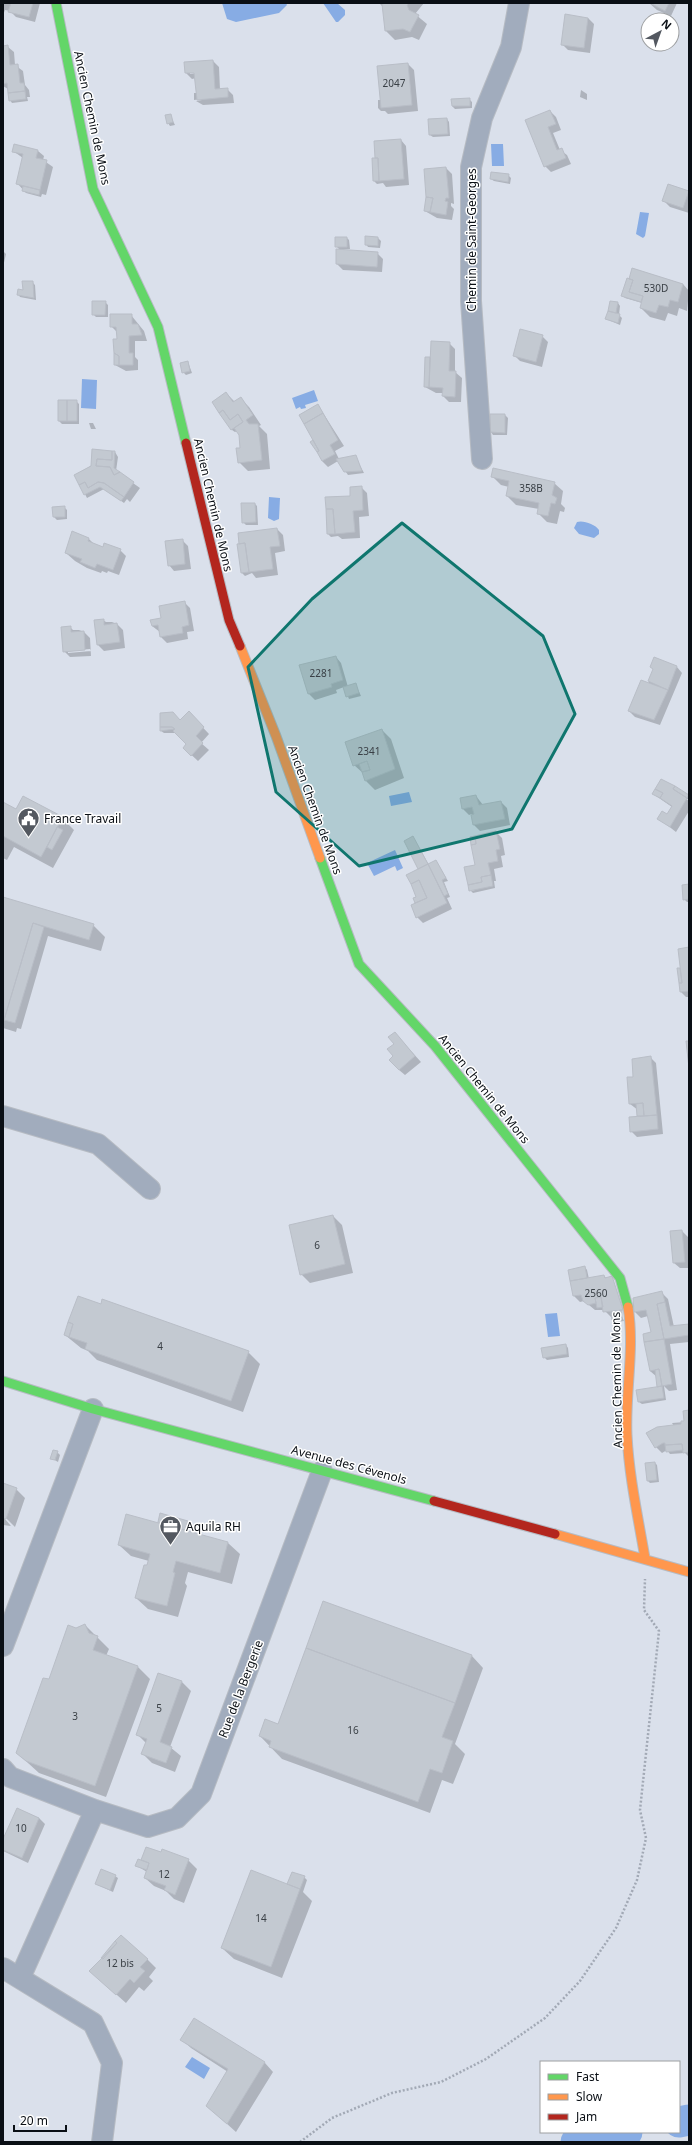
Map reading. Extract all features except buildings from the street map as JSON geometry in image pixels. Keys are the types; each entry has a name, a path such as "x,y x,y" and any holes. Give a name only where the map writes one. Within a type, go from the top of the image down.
{"street":[{"name":"Ancien Chemin de Mons","path":"56,3 94,189 158,327 229,620 276,736 359,964 435,1046 620,1278 626,1290 628,1312 627,1434 633,1491 645,1558"},
{"name":"Chemin de Saint-Georges","path":"482,459 471,301 471,167 482,118 511,46 518,3"},
{"path":"3,1116 98,1144 150,1189"},
{"name":"Avenue des Cévenols","path":"3,1381 93,1408 645,1558 689,1572"},
{"path":"3,1646 93,1408"},
{"name":"Rue de la Bergerie","path":"3,1769 10,1777 95,1810 148,1827 177,1818 201,1794 322,1471"},
{"path":"20,1978 95,1810"},
{"path":"3,1968 93,2023 112,2063 102,2142"}],"path":[{"path":"300,2142 332,2118 392,2093 441,2082 486,2059 545,2018 580,1981 616,1928 636,1880 646,1838 640,1810 659,1631 644,1610 645,1558"}],"highlighted area":[{"path":"402,523 543,636 575,714 512,829 359,866 276,792 248,667 312,599"}],"water":[{"path":"222,3 286,3 287,5 279,13 236,22 227,19"},
{"path":"323,3 337,3 345,10 345,15 338,22 336,22"},
{"path":"491,144 503,144 504,166 492,166"},
{"path":"640,212 649,213 645,236 643,238 636,234"},
{"path":"82,379 97,380 96,409 81,408"},
{"path":"314,390 318,401 305,405 306,408 301,409 300,407 296,409 292,398"},
{"path":"269,497 280,498 279,519 274,521 268,518"},
{"path":"577,522 592,524 599,530 599,534 594,538 579,534 574,528"},
{"path":"409,792 412,802 391,806 389,796"},
{"path":"395,850 403,868 397,871 395,866 374,876 367,863"},
{"path":"557,1313 560,1336 548,1337 545,1314"},
{"path":"192,2057 210,2068 204,2079 185,2067"}],"waterway":[{"path":"680,2122 689,2120"},
{"path":"576,2142 622,2133"}],"traffic: fast":[{"path":"56,3 93,189 158,327 186,443"},
{"path":"320,858 359,964 435,1046 620,1278 628,1307"},
{"path":"3,1381 93,1409 434,1501"}],"traffic: slow":[{"path":"240,646 276,736 320,858"},
{"path":"628,1307 631,1339 627,1403 628,1450 645,1558"},
{"path":"555,1534 689,1572"}],"traffic: jam":[{"path":"186,443 229,620 240,646"},
{"path":"434,1501 555,1534"}],"place":[{"name":"France Travail","path":"29,838"},
{"name":"Aquila RH","path":"170,1546"}]}
